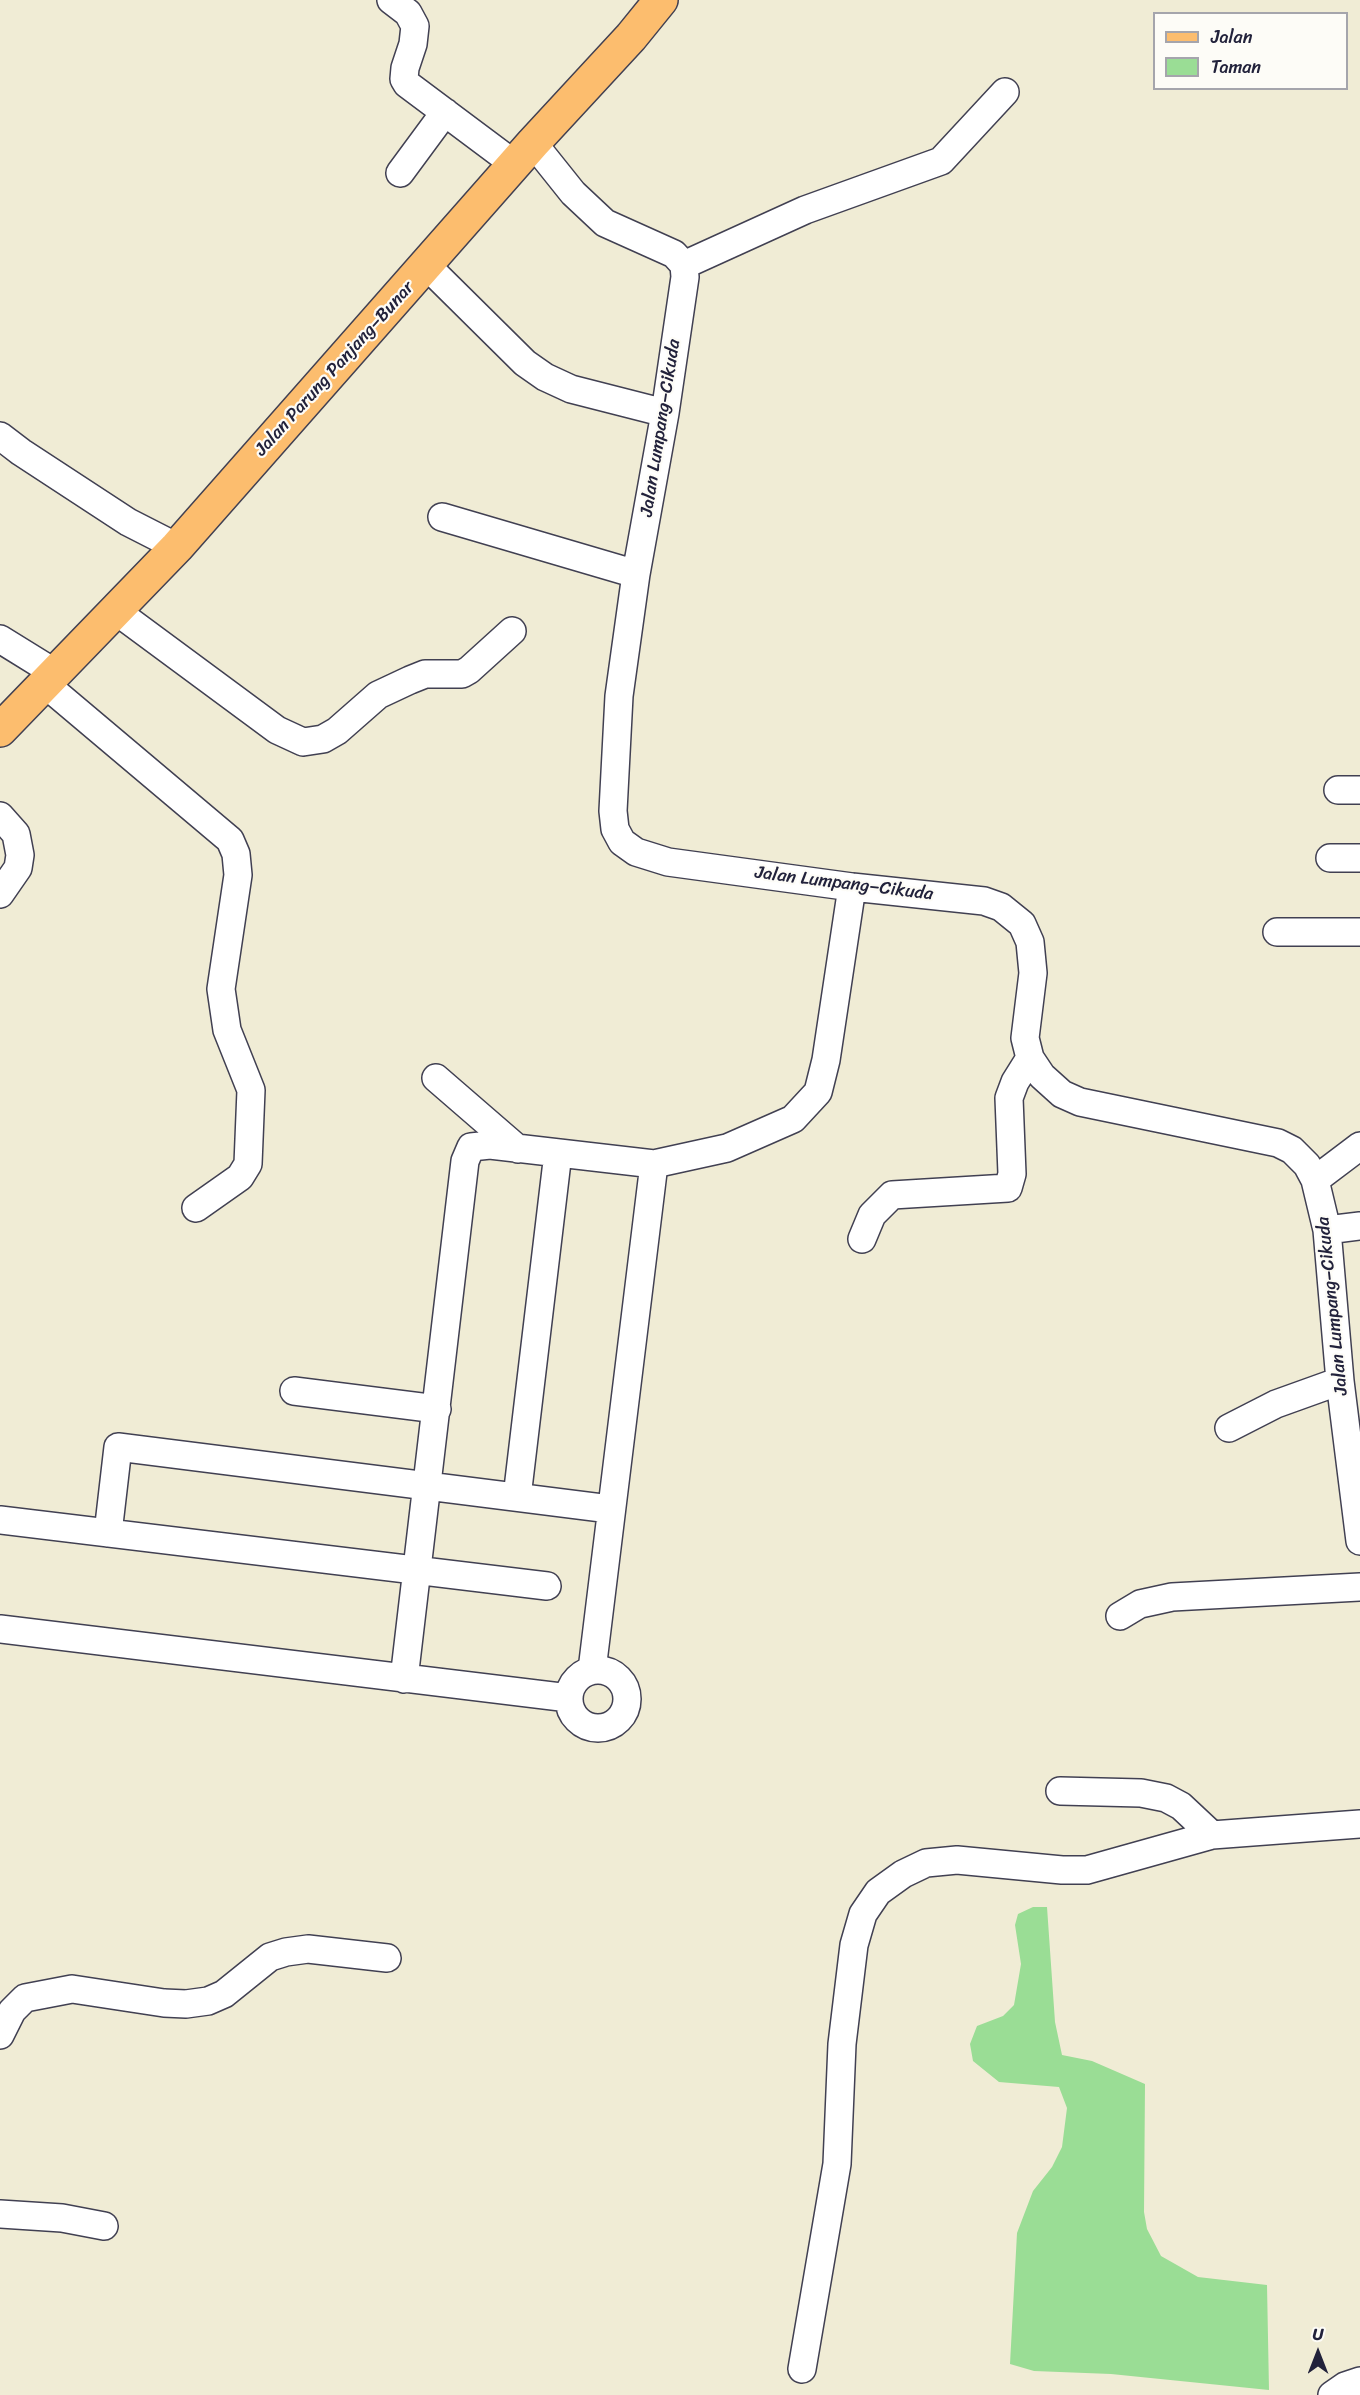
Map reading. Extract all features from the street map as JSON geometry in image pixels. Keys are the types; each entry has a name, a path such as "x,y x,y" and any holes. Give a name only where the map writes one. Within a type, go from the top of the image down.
{"main road":[{"name":"Jalan Parung Panjang–Bunar","path":"0,730 177,548 524,154 631,37 661,0"}],"street":[{"path":"391,0 408,13 415,26 404,79 407,84 445,112 524,154 573,193 605,223 674,254 684,265 805,210 941,161 1005,92"},
{"path":"400,172 445,112"},
{"name":"Jalan Lumpang–Cikuda","path":"684,265 686,277 665,413 636,574 619,696 615,829 622,842 636,852 668,862 852,887 984,901 1001,907 1022,924 1030,942 1034,973 1025,1038 1030,1058 1042,1076 1062,1094 1080,1102 1278,1143 1292,1150 1307,1165 1316,1180 1327,1230 1340,1380 1360,1541"},
{"path":"427,266 525,363 545,377 571,389 665,413"},
{"path":"0,436 128,522 177,548"},
{"path":"442,517 636,574"},
{"path":"116,611 277,730 303,742 323,739 336,731 378,695 410,680 425,674 462,674 512,631"},
{"path":"0,639 50,678 230,840 237,854 238,875 221,989 227,1030 251,1090 248,1164 240,1178 196,1208"},
{"path":"0,816 16,834 20,855 18,868 0,894"},
{"path":"1330,858 1360,858"},
{"path":"404,1679 465,1161 471,1147 490,1145 654,1164 727,1148 793,1119 818,1092 826,1060 852,887"},
{"path":"1277,932 1360,932"},
{"path":"862,1239 872,1215 892,1195 1008,1188 1012,1174 1010,1098 1015,1082 1030,1058"},
{"path":"436,1078 518,1149"},
{"path":"1316,1180 1360,1146"},
{"path":"517,1497 558,1153"},
{"path":"592,1670 654,1164"},
{"path":"1327,1230 1360,1226"},
{"path":"1229,1428 1276,1404 1340,1380"},
{"path":"294,1391 436,1408"},
{"path":"108,1533 118,1448 610,1509"},
{"path":"0,1520 547,1586"},
{"path":"1120,1616 1140,1604 1172,1597 1360,1587"},
{"path":"0,1629 569,1698"},
{"path":"592,1670 612,1672 620,1678 628,1696 623,1716 616,1723 607,1727 589,1727 580,1722 574,1715 569,1698 575,1680 592,1670"},
{"path":"1060,1791 1141,1792 1166,1798 1181,1806 1212,1835"},
{"path":"802,2369 837,2164 843,2044 854,1945 863,1914 878,1892 903,1874 926,1863 957,1860 1062,1870 1087,1870 1212,1835 1360,1824"},
{"path":"0,2035 12,2011 25,1998 72,1989 164,2003 186,2004 208,2001 224,1994 270,1957 286,1952 308,1949 387,1958"},
{"path":"0,2214 62,2218 104,2226"},
{"path":"1332,2395 1345,2386 1360,2381"}],"green space":[{"path":"1033,1907 1047,1907 1055,2022 1062,2055 1092,2061 1145,2084 1144,2212 1147,2229 1161,2256 1198,2277 1267,2285 1269,2390 1111,2374 1034,2371 1010,2364 1017,2233 1033,2191 1052,2167 1062,2147 1067,2108 1059,2087 999,2082 973,2061 970,2044 977,2026 1003,2016 1014,2005 1021,1964 1015,1925 1018,1914"}]}
